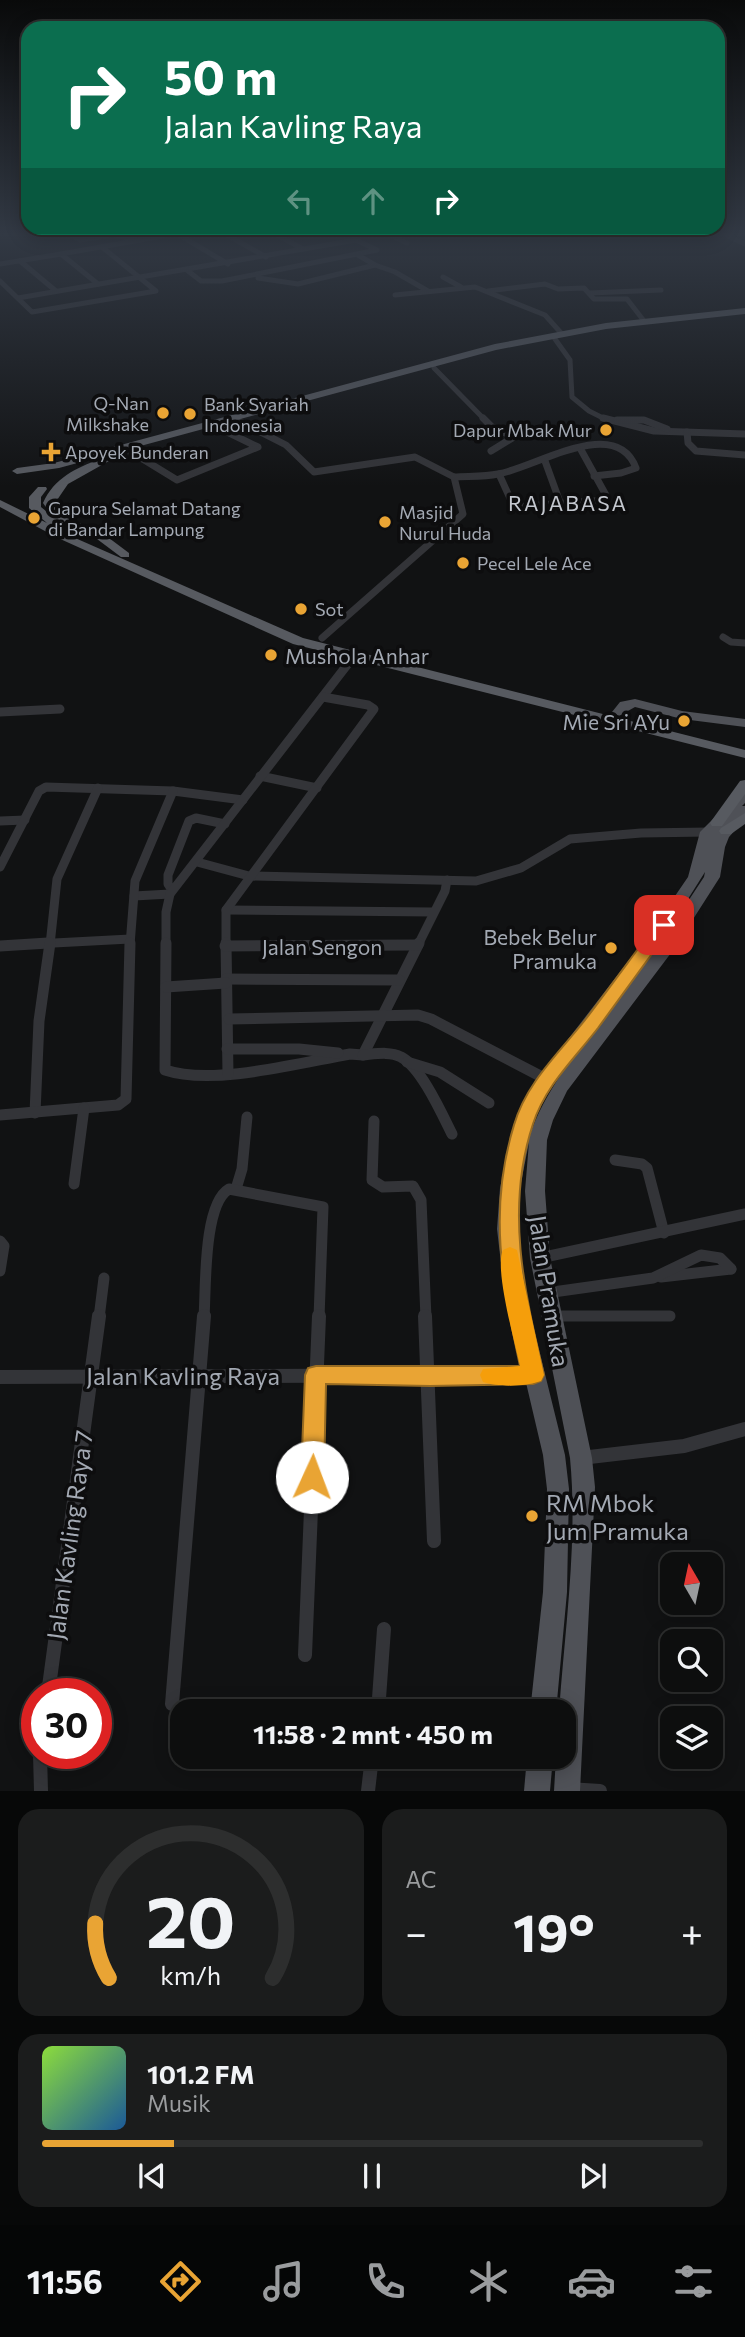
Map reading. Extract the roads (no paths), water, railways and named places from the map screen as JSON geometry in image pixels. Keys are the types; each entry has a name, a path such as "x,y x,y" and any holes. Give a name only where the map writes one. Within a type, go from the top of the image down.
{"highway":[{"path":"660,320 483,350 121,450 10,470 40,476 43,487 34,503 41,514 96,546 125,555 322,638 745,745"},
{"path":"378,380 558,336 684,320"},
{"path":"0,502 25,498 64,470 121,450 361,385"},
{"path":"121,450 71,477 58,488 49,503 61,519 102,538 125,555"},
{"path":"0,502 268,629 354,656 745,754"},
{"path":"723,749 745,765"},
{"path":"730,821 745,784"}],"main road":[{"path":"619,712 625,705 635,703 682,715 745,723"},
{"name":"Jalan Pramuka","path":"544,1699 555,1592 558,1489 554,1455 514,1289 508,1229 510,1188 520,1136 530,1107 546,1079 597,1028 668,946 712,877 717,847 745,795"},
{"name":"Jalan Pramuka","path":"569,1699 581,1575 584,1487 581,1458 540,1258 535,1191 538,1140 544,1120 560,1088 597,1028"},
{"path":"542,1402 567,1396"},
{"path":"537,1791 539,1769"},
{"name":"Jalan Pramuka","path":"567,1769 567,1790"}],"street":[{"path":"548,320 571,359 568,378 572,397 610,420 635,428 745,434"},
{"path":"434,368 492,427 515,438 491,452"},
{"path":"237,420 283,443 316,473 411,457 454,477 463,514 322,638"},
{"path":"121,450 177,480 258,447 215,426"},
{"path":"687,432 688,443 696,451 745,454"},
{"path":"454,477 499,474 545,461 595,442 620,448 635,462 636,468 630,471 594,476"},
{"path":"499,474 515,511 607,499 580,448"},
{"path":"545,461 561,505"},
{"path":"723,636 731,642 745,643"},
{"path":"350,1054 228,1074 174,1074 166,1070 166,912 171,892 197,862 354,656"},
{"path":"228,1074 226,910 374,709 368,705 323,697"},
{"path":"0,712 61,709"},
{"path":"260,776 317,788"},
{"path":"0,867 43,788 173,791 243,800"},
{"path":"35,1112 39,1021 57,879 98,788"},
{"path":"0,1115 118,1105 127,1100 130,939 135,881 173,791"},
{"path":"171,892 167,884 168,875 189,821 196,818 225,824"},
{"path":"0,821 25,820"},
{"path":"197,862 249,876 482,880 506,874 570,839 730,821"},
{"path":"363,1055 447,880"},
{"path":"134,895 171,892"},
{"path":"226,910 432,912"},
{"path":"0,946 130,939"},
{"name":"Jalan Sengon","path":"225,946 418,945"},
{"path":"166,987 226,981 399,980"},
{"path":"229,1019 411,1014 424,1016 546,1079"},
{"path":"227,1049 299,1049 399,1056 407,1062 442,1112 452,1134"},
{"path":"407,1062 425,1066 489,1103"},
{"path":"74,1184 84,1108"},
{"path":"236,1189 242,1169 247,1117"},
{"path":"374,1121 373,1180 383,1187 413,1186 421,1200 430,1377 434,1541"},
{"path":"615,1160 642,1164 647,1168 664,1233"},
{"path":"172,1699 216,1206 223,1191 236,1189 323,1207 305,1655"},
{"path":"540,1258 745,1214"},
{"path":"0,1241 4,1246 0,1271"},
{"path":"546,1293 730,1269 720,1258 701,1255 691,1257 653,1278"},
{"name":"Jalan Kavling Raya 7","path":"50,1678 104,1278"},
{"path":"551,1316 670,1317"},
{"name":"Jalan Kavling Raya","path":"0,1377 533,1375"},
{"path":"581,1458 668,1451 712,1442 745,1429"},
{"path":"379,1699 383,1629"},
{"path":"40,1769 41,1791"},
{"path":"368,1791 371,1769"},
{"path":"567,1790 600,1791"}],"place":[{"name":"Q-Nan Milkshake","path":"163,413"},
{"name":"Bank Syariah Indonesia","path":"190,414"},
{"name":"Dapur Mbak Mur","path":"606,430"},
{"name":"Apoyek Bunderan","path":"51,452"},
{"name":"Gapura Selamat Datang di Bandar Lampung","path":"34,518"},
{"name":"Masjid Nurul Huda","path":"385,522"},
{"name":"Pecel Lele Ace","path":"463,563"},
{"name":"Sot","path":"301,609"},
{"name":"Mushola Anhar","path":"271,655"},
{"name":"Mie Sri AYu","path":"684,721"},
{"name":"Bebek Belur Pramuka","path":"611,948"},
{"name":"RM Mbok Jum Pramuka","path":"532,1516"}],"district":[{"name":"RAJABASA","path":"568,502"}]}
